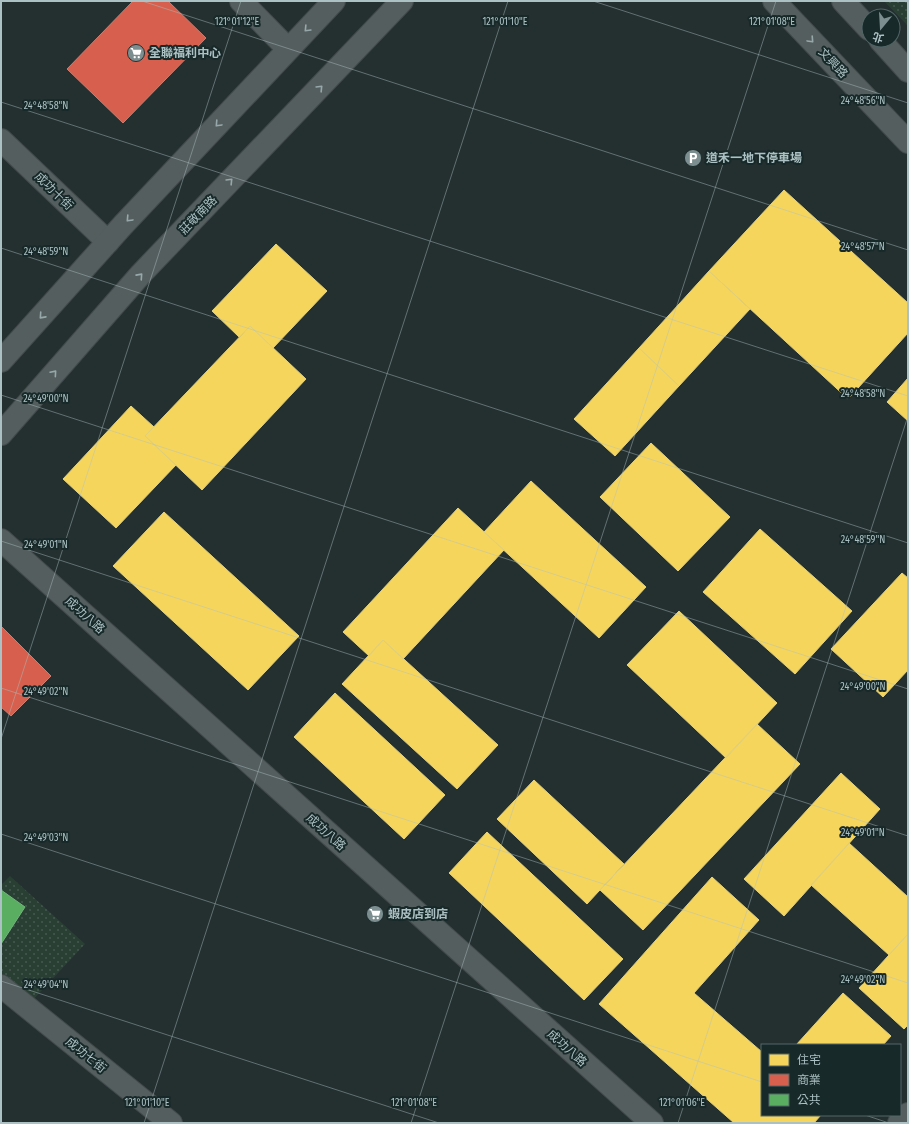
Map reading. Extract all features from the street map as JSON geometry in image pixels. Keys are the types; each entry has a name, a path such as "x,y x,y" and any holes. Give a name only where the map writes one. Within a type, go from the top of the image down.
{"street":[{"path":"241,1 288,49"},
{"path":"1,361 108,242 334,1"},
{"name":"莊敬南路","path":"1,434 141,274 402,1"},
{"name":"文興路","path":"774,1 908,142"},
{"path":"843,1 861,20"},
{"path":"887,48 908,70"},
{"name":"成功十街","path":"1,140 108,242"},
{"name":"成功八路","path":"1,540 652,1123"},
{"name":"成功七街","path":"1,986 172,1123"},
{"path":"899,1123 908,1114"}],"green space":[{"path":"884,1 908,1 908,26 901,19 901,8 891,8"},
{"path":"10,876 85,944 30,1003 1,978 1,885"}],"building: 住宅":[{"path":"784,190 908,303 908,333 848,399 709,271"},
{"path":"276,244 327,291 273,348 250,326 239,337 212,311"},
{"path":"709,271 750,309 679,386 639,348"},
{"path":"250,326 306,379 202,490 145,436"},
{"path":"639,348 679,386 615,456 574,419"},
{"path":"908,378 908,421 887,402"},
{"path":"131,406 154,427 145,436 176,465 116,528 63,479"},
{"path":"651,443 730,517 678,571 600,497"},
{"path":"531,481 646,587 599,638 484,532"},
{"path":"458,508 504,550 403,659 383,640 369,656 343,632"},
{"path":"164,512 299,636 248,690 113,566"},
{"path":"760,529 852,611 795,674 703,592"},
{"path":"902,573 908,578 908,670 883,697 831,649"},
{"path":"679,611 777,703 726,758 627,665"},
{"path":"383,640 498,745 457,789 342,684"},
{"path":"335,693 445,795 404,839 294,737"},
{"path":"757,724 800,764 643,930 600,890"},
{"path":"841,773 880,809 784,916 744,879"},
{"path":"534,780 624,864 587,904 497,819"},
{"path":"487,832 623,959 584,1000 449,873"},
{"path":"849,843 908,897 908,934 889,955 811,885"},
{"path":"712,877 759,920 694,993 761,1051 761,1116 820,1116 814,1123 734,1123 599,1004"},
{"path":"908,934 908,1025 904,1029 859,988"},
{"path":"843,993 891,1036 884,1044 797,1044"}],"building: 商業":[{"name":"全聯福利中心","path":"133,1 168,1 206,38 123,123 67,69"},
{"path":"1,626 51,676 11,716 1,707"}],"building: 公共":[{"path":"1,890 25,907 1,944"}],"place":[{"name":"全聯福利中心","path":"136,53"},
{"name":"道禾一地下停車場","path":"693,158"},
{"name":"蝦皮店到店","path":"375,914"}]}
